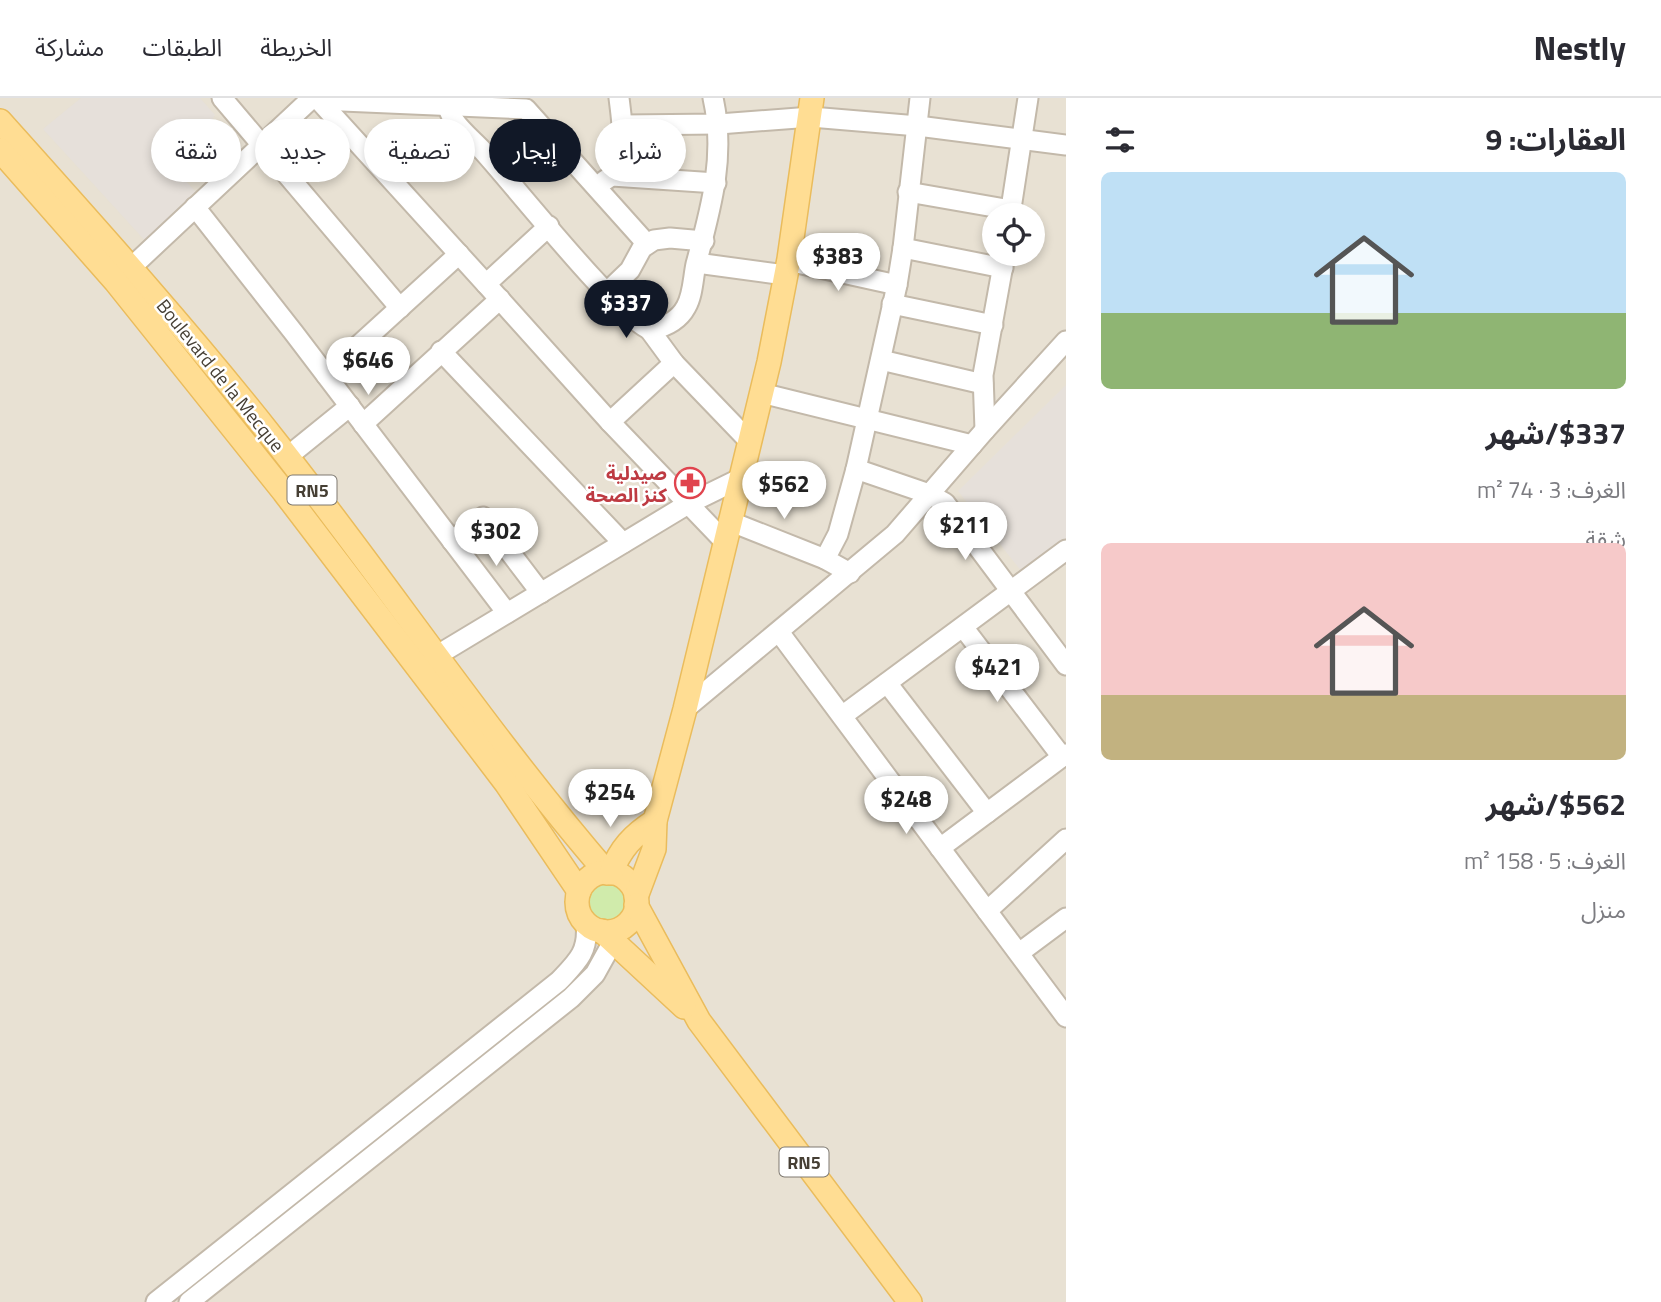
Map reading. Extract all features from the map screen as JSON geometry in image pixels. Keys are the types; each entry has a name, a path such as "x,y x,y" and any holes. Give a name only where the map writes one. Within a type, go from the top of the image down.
{"main road":[{"path":"605,931 633,916 654,849 655,821 685,709 761,393 787,268 811,107"},
{"name":"Boulevard de la Mecque","path":"0,121 124,274 292,502 506,783 579,891 578,908 605,931"},
{"name":"Boulevard de la Mecque","path":"0,150 124,274 287,457 555,810 609,873 628,881 699,1021"},
{"path":"579,891 590,877 609,873 621,850 636,834 655,821"},
{"name":"RN5","path":"605,931 699,1021 909,1302"}],"street":[{"path":"222,98 255,139"},
{"path":"619,98 621,119"},
{"path":"649,330 665,326 682,313 688,304 716,183 719,124 713,98"},
{"path":"825,559 838,534 881,359 903,248 920,98"},
{"path":"1012,203 1028,98"},
{"path":"292,119 316,99 534,104 595,170"},
{"path":"316,99 610,422 689,504 727,531 825,559 850,573"},
{"path":"447,101 457,123 607,292 635,321 649,330 674,363 750,442"},
{"path":"686,124 719,124 811,107 918,126 1066,145"},
{"path":"124,274 255,150"},
{"path":"292,182 400,308"},
{"path":"605,182 647,244"},
{"path":"679,182 716,183"},
{"path":"908,192 982,207"},
{"path":"194,207 507,613"},
{"path":"486,284 549,226"},
{"path":"607,292 631,270 642,248 647,244 659,238 704,241"},
{"path":"903,248 982,258"},
{"path":"326,375 459,254"},
{"path":"697,263 787,268 894,295 993,325"},
{"path":"985,429 983,384 1003,266"},
{"path":"363,424 500,299"},
{"path":"685,709 895,534 985,429 1064,348"},
{"path":"441,351 623,543"},
{"path":"881,359 983,384"},
{"path":"610,422 674,363"},
{"path":"761,393 972,445"},
{"path":"287,457 350,406"},
{"path":"856,469 929,494 951,509 1066,665"},
{"path":"436,656 689,504 739,479"},
{"path":"452,541 483,517 541,593"},
{"path":"842,716 1066,550"},
{"path":"940,848 1064,755 963,627"},
{"path":"779,632 1066,1017"},
{"path":"887,683 987,813"},
{"path":"987,911 1066,839"},
{"path":"1018,953 1065,920"},
{"path":"181,1298 559,981 578,961 585,949 605,931"},
{"path":"156,1302 181,1298 571,998 595,974 605,931"}],"shaded area":[{"path":"0,98 1066,98 1066,1302 0,1302"},
{"path":"81,98 200,98 215,115 212,119 151,119 151,182 187,182 200,196 149,245 43,129"},
{"path":"1066,385 1066,538 1022,572 958,491"}],"green space":[{"path":"607,878 625,885 632,903 625,921 607,928 589,921 582,903 589,885"}],"place":[{"name":"صيدلية كنز الصحة","path":"690,483"}]}
